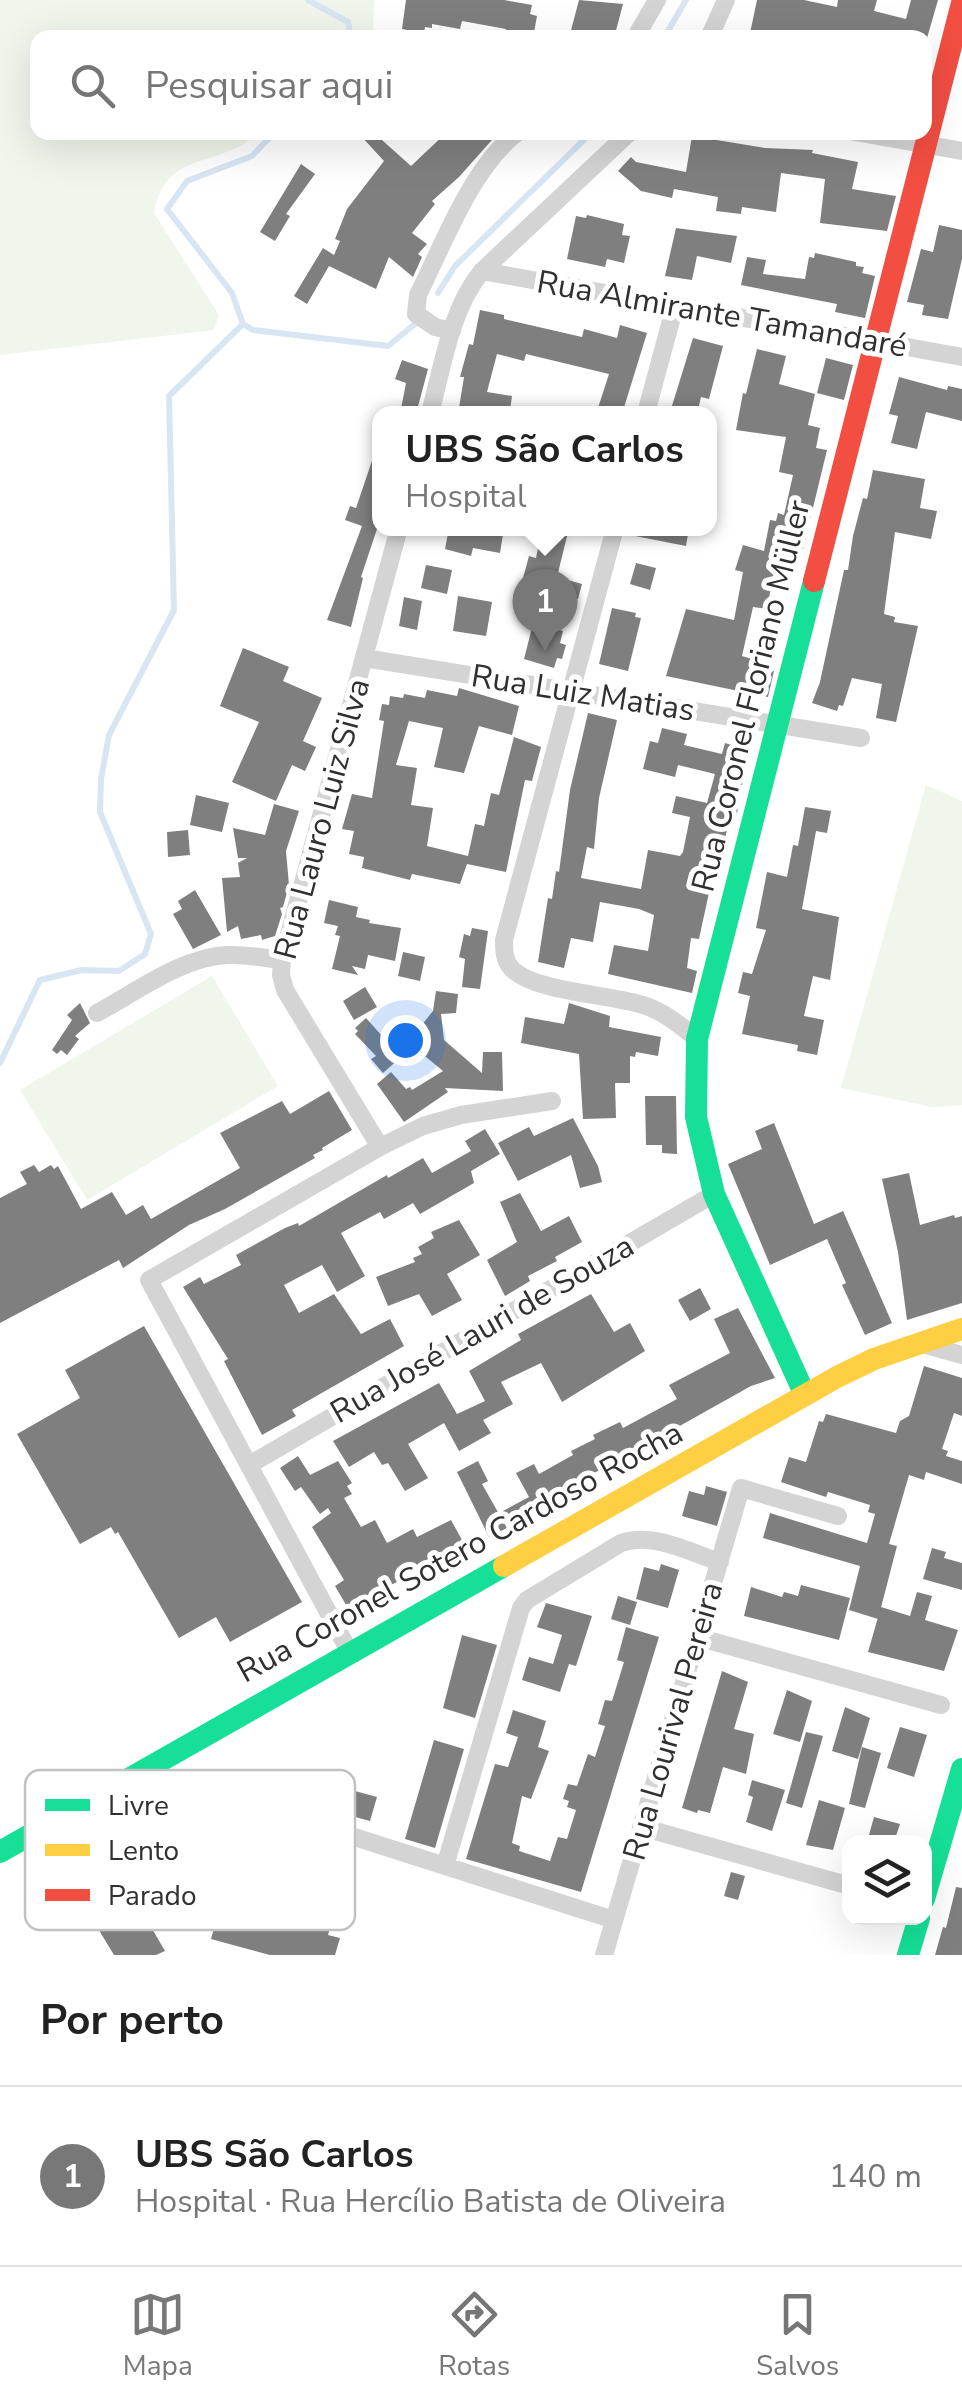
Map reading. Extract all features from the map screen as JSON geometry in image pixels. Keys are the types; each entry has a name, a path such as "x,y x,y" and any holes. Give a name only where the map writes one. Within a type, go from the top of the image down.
{"street":[{"path":"640,30 658,0"},
{"path":"713,30 726,0"},
{"name":"Rua Coronel Floriano Müller","path":"932,121 962,3"},
{"path":"452,331 435,327 416,314 418,295 470,194 493,158 510,140"},
{"path":"432,406 468,287 621,140"},
{"path":"899,140 962,151"},
{"name":"Rua Coronel Floriano Müller","path":"805,1395 714,1194 695,1122 698,1039 927,140"},
{"name":"Rua Almirante Tamandaré","path":"482,271 962,357"},
{"path":"648,406 675,306"},
{"name":"Rua Lauro Luiz Silva","path":"380,1146 284,990 281,975 397,536"},
{"path":"613,536 504,940 504,956 512,968 545,984 643,1004 666,1014 698,1039"},
{"name":"Rua Luiz Matias","path":"364,658 861,738"},
{"path":"98,1012 182,967 204,960 224,955 282,960"},
{"path":"349,1651 149,1280 380,1146 423,1126 460,1114 552,1100"},
{"name":"Rua José Lauri de Souza","path":"249,1465 714,1194"},
{"name":"Rua Coronel Sotero Cardoso Rocha","path":"142,1770 805,1395 874,1359 962,1329"},
{"path":"916,1342 962,1355"},
{"name":"Rua Lourival Pereira","path":"604,1955 742,1488 838,1516"},
{"path":"445,1866 526,1600 634,1539 648,1539 720,1562"},
{"path":"698,1637 941,1704"},
{"path":"932,1872 962,1769"},
{"path":"641,1827 842,1884"},
{"path":"355,1837 614,1920"},
{"name":"Rua Coronel Sotero Cardoso Rocha","path":"0,1852 25,1838"},
{"path":"908,1955 917,1925"}],"shaded area":[{"path":"0,0 374,0 373,30 30,30 30,140 248,140 170,178 160,192 154,213 219,315 214,330 0,355"},
{"path":"926,785 962,801 962,1105 932,1107 841,1088"},
{"path":"212,976 278,1086 87,1200 20,1090"}],"building":[{"path":"406,0 504,0 532,5 530,14 537,16 534,30 506,30 462,21 460,29 432,24 432,28 424,30 402,29"},
{"path":"579,0 623,4 616,30 571,30"},
{"path":"757,0 804,0 837,7 838,0 877,0 874,11 906,19 911,0 938,0 929,30 751,30"},
{"path":"365,140 382,140 411,166 439,140 492,140 432,201 435,204 412,233 427,244 418,254 422,257 413,277 389,257 376,289 329,266 307,304 294,296 323,248 334,255 340,241 335,239 347,209 384,161"},
{"path":"691,140 813,150 812,153 858,162 852,189 896,196 887,231 820,223 825,179 781,173 776,212 742,207 741,214 716,211 718,197 674,189 672,198 641,191 618,171 631,157 636,162 686,172"},
{"path":"301,164 315,174 286,214 290,216 275,241 260,232"},
{"path":"576,216 624,224 622,235 630,236 624,263 607,259 605,267 567,259"},
{"path":"939,225 962,230 962,259 948,319 922,315 924,305 907,302 921,249 933,252"},
{"path":"676,228 737,236 731,263 697,256 692,280 665,276"},
{"path":"815,253 856,262 856,266 864,267 862,273 875,276 865,318 835,312 837,304 741,285 747,257 766,260 763,274 805,279 809,257 814,258"},
{"path":"480,310 582,337 584,329 617,338 620,325 647,333 624,406 599,406 609,374 526,354 524,361 497,354 487,392 512,396 511,406 459,406 464,377 460,377 469,344 473,345"},
{"path":"693,338 723,346 709,399 701,397 699,406 672,406"},
{"path":"757,349 786,356 779,384 815,394 808,425 820,428 816,448 827,450 803,549 791,547 786,564 776,561 767,609 753,607 742,656 767,663 765,669 774,671 768,697 666,676 686,609 734,620 743,572 735,570 743,545 764,551 770,520 776,521 778,513 784,515 793,475 779,472 786,437 736,430"},
{"path":"826,358 853,365 844,400 817,393"},
{"path":"402,360 428,369 418,406 402,406 406,383 395,379"},
{"path":"899,377 947,390 948,386 962,389 962,421 926,412 917,449 891,443 898,416 889,414"},
{"path":"372,461 375,536 351,627 327,620 362,526 345,520 350,506 356,508"},
{"path":"873,470 925,479 920,508 937,511 931,539 895,532 884,614 895,617 894,622 918,626 896,722 876,718 882,684 852,678 843,706 839,705 837,711 812,703"},
{"path":"447,536 503,536 500,553 473,548 471,556 445,549"},
{"path":"540,536 567,536 557,577 582,584 578,599 564,595 554,628 563,631 560,643 566,645 554,668 524,659 540,596 519,593 529,556 536,558"},
{"path":"635,536 688,536 686,546"},
{"path":"636,563 656,568 650,590 630,584"},
{"path":"426,565 452,570 447,594 421,588"},
{"path":"458,596 492,602 486,636 453,631"},
{"path":"404,597 422,601 417,630 399,626"},
{"path":"612,608 636,613 635,617 641,618 628,671 599,664"},
{"path":"243,648 289,667 283,681 322,698 303,741 316,747 305,771 292,765 276,801 232,782 259,722 220,706"},
{"path":"459,688 519,706 512,735 479,726 464,773 434,767 443,728 409,721 396,765 417,768 411,805 433,808 427,846 468,856 475,824 484,826 491,793 499,795 514,737 541,747 532,781 525,780 506,872 467,864 460,884 412,874 410,880 362,868 364,857 349,854 354,831 342,829 352,794 372,798 384,721 379,720 382,704 389,705 390,696 403,698 404,694 425,698 427,690 457,696"},
{"path":"588,713 617,720 599,798 594,849 587,847 581,878 641,889 648,850 680,856 683,852 690,817 672,813 676,796 707,803 715,774 678,765 675,777 643,769 650,741 658,743 662,728 687,734 684,745 722,754 725,743 751,751 735,823 729,821 722,852 718,851 699,939 691,938 687,968 697,971 692,993 608,974 614,945 648,951 654,915 639,909 600,902 593,942 571,938 564,968 538,962"},
{"path":"196,795 229,803 222,832 190,825"},
{"path":"274,804 299,811 286,851 289,885 280,908 282,914 275,936 241,939 238,926 227,932 222,878 240,877 238,863 247,858 238,858 233,828 265,835"},
{"path":"805,807 831,811 827,833 816,831 802,909 839,917 830,980 813,976 804,1016 824,1020 817,1055 797,1051 798,1045 742,1034 750,996 738,993 743,972 752,974 766,930 756,928 767,872 787,877"},
{"path":"188,830 190,855 168,857 167,832"},
{"path":"195,890 221,935 193,949 173,914 182,909 178,901"},
{"path":"329,900 358,907 356,917 370,920 369,923 401,928 395,961 368,955 365,969 352,966 358,975 332,969 340,936 335,935 338,926 324,923"},
{"path":"472,928 488,931 480,989 462,987 465,959 459,957 464,934 470,936"},
{"path":"403,952 425,957 420,981 398,976"},
{"path":"365,987 377,1007 354,1020 343,1001"},
{"path":"436,991 458,994 456,1013 441,1014 444,1040 482,1073 483,1052 502,1052 503,1091 445,1088 448,1092 404,1122 377,1084 391,1072 406,1089 412,1090 443,1071 408,1042 433,1011"},
{"path":"80,1003 90,1023 75,1036 79,1039 67,1055 61,1050 57,1054 52,1050 72,1020 67,1015"},
{"path":"569,1003 610,1016 609,1027 661,1037 658,1056 636,1052 635,1057 630,1056 630,1083 615,1083 616,1118 583,1119 579,1054 521,1043 525,1017 564,1024"},
{"path":"366,1018 401,1057 383,1073 371,1059 376,1056 355,1034 355,1028"},
{"path":"329,1091 352,1130 322,1148 313,1155 315,1158 189,1225 123,1268 119,1260 0,1323 0,1198 27,1184 20,1172 34,1165 39,1172 51,1165 54,1169 58,1166 81,1209 112,1192 126,1215 143,1205 151,1219 240,1168 220,1133 282,1101 290,1114"},
{"path":"645,1096 676,1096 677,1154 662,1153 662,1145 646,1145"},
{"path":"573,1118 602,1182 580,1188 571,1155 518,1181 498,1143 529,1127 534,1136"},
{"path":"774,1123 814,1224 843,1211 892,1323 865,1335 827,1239 770,1265 728,1164 762,1149 755,1131"},
{"path":"485,1129 500,1154 471,1171 474,1183 420,1214 413,1203 384,1219 380,1212 341,1233 365,1276 337,1292 322,1265 284,1285 299,1313 334,1294 361,1334 390,1319 404,1346 292,1410 296,1416 262,1435 224,1361 228,1359 183,1287 200,1277 204,1284 241,1265 236,1255 285,1228 298,1223 299,1226 423,1158 432,1173 471,1151 465,1141"},
{"path":"909,1173 920,1225 962,1216 962,1303 907,1320 898,1252 882,1179"},
{"path":"520,1193 541,1231 569,1216 582,1242 555,1257 557,1261 528,1276 530,1281 505,1296 487,1260 517,1242 500,1202"},
{"path":"459,1220 480,1255 447,1274 462,1300 432,1316 419,1294 388,1306 376,1277 415,1262 413,1258 422,1254 418,1247 434,1238 431,1232"},
{"path":"700,1288 711,1309 690,1321 678,1300"},
{"path":"591,1294 614,1332 630,1323 645,1351 562,1402 541,1363 501,1382 513,1404 483,1420 491,1433 459,1451 444,1423 408,1444 428,1478 405,1491 388,1463 382,1465 374,1452 349,1467 333,1441 439,1383 457,1414 485,1401 469,1371 521,1340 518,1334"},
{"path":"738,1308 775,1378 751,1386 635,1451 636,1454 578,1480 580,1483 509,1524 503,1511 529,1497 516,1473 534,1464 539,1474 573,1455 571,1451 595,1439 593,1435 620,1422 623,1428 677,1399 669,1385 730,1353 714,1319"},
{"path":"144,1326 302,1602 230,1642 216,1617 179,1638 118,1532 115,1534 111,1527 80,1544 17,1434 80,1398 65,1370"},
{"path":"924,1366 962,1378 962,1416 954,1413 942,1449 948,1451 946,1456 962,1461 962,1484 926,1472 924,1480 909,1475 889,1544 897,1546 878,1619 849,1610 860,1566 763,1538 770,1513 867,1543 875,1514 868,1512 870,1505 828,1492 826,1497 781,1482 789,1457 806,1462 819,1421 823,1422 826,1414 896,1433 900,1421 909,1416"},
{"path":"298,1456 310,1475 338,1461 352,1483 347,1486 352,1494 344,1498 361,1527 375,1520 387,1543 413,1529 417,1537 451,1520 467,1549 433,1567 437,1574 407,1589 402,1579 370,1597 373,1602 352,1615 335,1586 344,1580 312,1527 331,1513 328,1508 320,1514 301,1487 295,1491 280,1468"},
{"path":"478,1461 488,1481 482,1484 507,1528 489,1537 457,1472"},
{"path":"706,1486 727,1492 717,1526 682,1516 689,1491 704,1495"},
{"path":"932,1548 946,1552 944,1558 962,1563 962,1590 923,1579"},
{"path":"661,1564 679,1570 668,1608 636,1599 644,1567 659,1571"},
{"path":"801,1585 850,1598 839,1640 744,1616 751,1587 782,1597 784,1592 798,1596"},
{"path":"917,1592 932,1596 925,1620 958,1630 944,1671 868,1652 881,1607 910,1616"},
{"path":"618,1596 637,1602 630,1625 611,1619"},
{"path":"546,1603 592,1616 576,1666 569,1664 560,1692 522,1680 529,1657 553,1664 562,1635 537,1627"},
{"path":"626,1627 659,1637 581,1892 466,1859 495,1764 508,1767 518,1737 506,1733 513,1710 546,1721 538,1747 549,1751 531,1799 522,1796 512,1843 520,1846 519,1851 550,1861 558,1837 567,1839 576,1810 567,1807 569,1801 563,1799 568,1784 577,1786 588,1754 595,1757 605,1726 598,1724 605,1700 612,1701 624,1662 617,1660"},
{"path":"462,1635 497,1645 475,1718 443,1708"},
{"path":"722,1671 748,1682 734,1729 754,1734 746,1774 723,1767 710,1813 697,1813 682,1808"},
{"path":"787,1690 812,1701 800,1742 773,1734"},
{"path":"845,1707 870,1718 858,1759 832,1751"},
{"path":"900,1727 927,1735 914,1777 887,1768"},
{"path":"806,1732 823,1736 802,1808 786,1803"},
{"path":"434,1740 464,1749 435,1848 405,1839"},
{"path":"862,1747 881,1753 865,1808 849,1804"},
{"path":"752,1780 785,1790 772,1831 746,1822 753,1797 748,1795"},
{"path":"355,1791 377,1797 370,1821 355,1817"},
{"path":"819,1800 845,1808 833,1850 806,1845"},
{"path":"874,1817 900,1824 896,1835 869,1835"},
{"path":"731,1872 745,1876 738,1900 724,1896"},
{"path":"956,1887 962,1888 962,1955 935,1955 943,1927 946,1928"},
{"path":"99,1930 153,1930 165,1951 156,1955 114,1955"},
{"path":"213,1930 329,1930 328,1935 340,1938 335,1955 270,1955 211,1939"}],"waterway":[{"path":"308,0 348,22 350,30"},
{"path":"669,30 686,0"},
{"path":"0,1063 40,980 82,970 119,971 145,954 151,934 100,812 101,779 109,735 174,610 169,396 243,324 232,293 167,209 187,181 252,156 267,140"},
{"path":"438,293 455,266 584,140"},
{"path":"243,324 253,330 388,346 415,324"}],"traffic: fast":[{"path":"805,1395 714,1194 696,1117 697,1039 814,581"},
{"path":"145,1770 504,1566"},
{"path":"932,1872 962,1769"},
{"path":"0,1852 25,1838"},
{"path":"908,1955 917,1925"}],"traffic: slow":[{"path":"504,1566 837,1377 874,1359 962,1329"}],"traffic: jam":[{"path":"932,120 962,3"},
{"path":"814,581 927,140"}],"place":[{"name":"UBS São Carlos","path":"545,651"}]}
